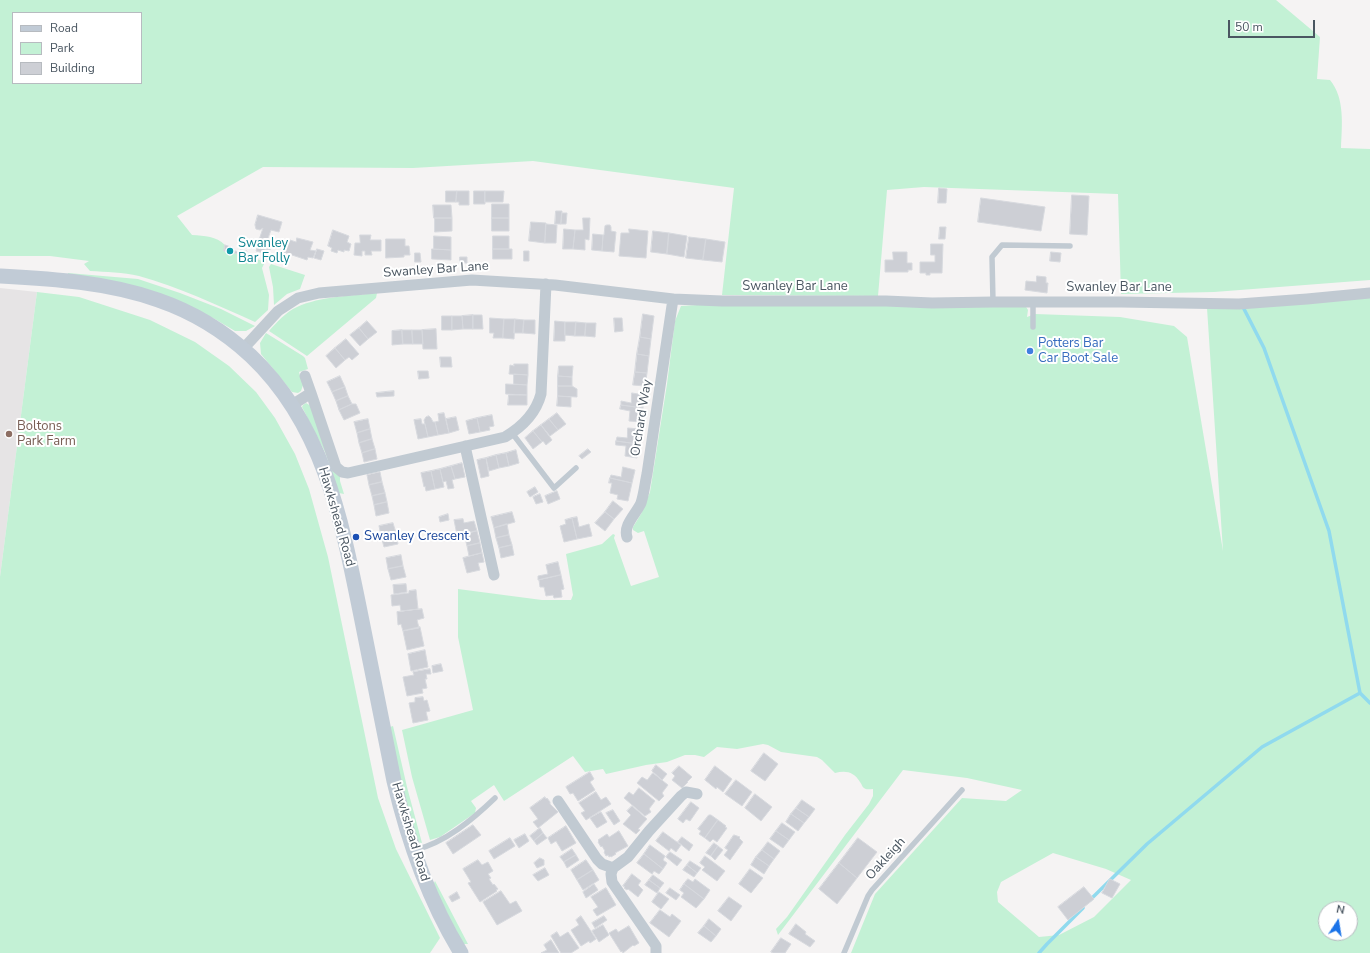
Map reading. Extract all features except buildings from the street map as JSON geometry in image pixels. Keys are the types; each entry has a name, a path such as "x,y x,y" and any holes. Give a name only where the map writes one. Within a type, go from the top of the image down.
{"street":[{"name":"Hawkshead Road","path":"0,276 60,280 116,288 158,300 191,314 219,329 243,349 264,368 292,405 314,447 328,480 341,525 402,816 424,880 440,916 461,953"},
{"name":"Swanley Bar Lane","path":"243,349 278,312 298,298 319,293 472,280 546,284 673,299 722,301 932,303 1121,302 1239,304 1370,293"},
{"path":"305,376 336,467 342,472 348,473 505,437 512,433 534,413 541,394 546,284"},
{"name":"Orchard Way","path":"627,537 625,532 641,502 647,474 673,299"},
{"path":"292,405 311,393"},
{"path":"465,446 494,575"},
{"path":"656,950 612,882 611,874 613,868 628,857 649,831 686,792 697,794"},
{"path":"558,801 597,859 602,864 613,868"}],"lane":[{"path":"993,302 992,257 1002,245 1070,246"},
{"path":"1033,302 1033,327"},
{"path":"512,433 554,488 576,468"},
{"name":"Oakleigh","path":"844,953 868,896 872,890 962,790"},
{"path":"413,850 438,842 477,815 495,798"}],"shaded area":[{"name":"Boltons Park Farm","path":"0,288 37,292 0,577"}],"green space":[{"path":"0,0 1276,0 1320,37 1317,79 1330,80 1338,95 1342,112 1341,148 1370,149 1370,280 1214,292 1121,294 1118,194 924,187 887,190 878,296 722,295 734,188 533,161 413,168 263,167 177,216 192,235 214,238 225,245 224,251 239,254 245,257 246,255 265,262 262,268 269,295 268,310 255,322 154,280 114,272 90,271 84,264 89,261 50,256 0,256"},
{"path":"271,264 305,275 300,289 287,294 274,305 273,287 269,267"},
{"path":"68,273 138,279 221,309 255,326 246,331 235,331 213,318"},
{"path":"37,292 79,297 150,320 195,342 229,366 256,392 275,418 295,454 309,489 328,557 378,798 396,849 440,938 430,953 0,953 0,577"},
{"path":"377,293 376,298 307,356 269,331 289,312 306,303 336,297"},
{"path":"1370,296 1370,953 851,953 875,894 962,798 1006,801 1022,790 967,778 903,770 778,935 776,929 787,917 845,835 869,804 873,796 873,789 865,789 852,774 846,772 835,773 817,757 781,752 763,744 737,749 717,747 704,757 685,755 667,762 606,774 603,769 585,772 573,756 504,801 494,785 471,801 476,808 475,813 440,837 430,840 412,777 402,730 473,710 458,637 458,589 542,600 571,600 573,595 566,554 602,544 613,534 615,535 614,538 631,586 659,577 644,531 638,533 633,530 633,527 641,514 650,492 675,321 681,306 1025,305 1028,310 1027,317 1035,314 1120,317 1174,326 1187,337 1223,551 1207,308","holes":["1053,853 1106,869 1131,880 1094,917 1059,935 1039,937 998,902 997,892 1001,882"]},
{"path":"266,333 305,358 308,369 299,372 303,385 301,391 298,393 292,392 261,354 260,343"},
{"path":"306,403 311,406 340,476 344,494 339,493 325,452 302,407"},
{"path":"393,726 422,843 417,842 402,786 390,727"},
{"path":"435,881 468,944 463,944 433,885"}],"waterway":[{"path":"1243,307 1264,348 1329,531 1360,693 1370,703"},
{"path":"1090,900 1147,844 1262,747 1360,693"},
{"path":"1039,953 1083,908"}],"place":[{"name":"Swanley Bar Folly","path":"230,251"},
{"name":"Potters Bar Car Boot Sale","path":"1030,351"},
{"name":"Boltons Park Farm","path":"9,434"},
{"name":"Swanley Crescent","path":"356,537"}]}
